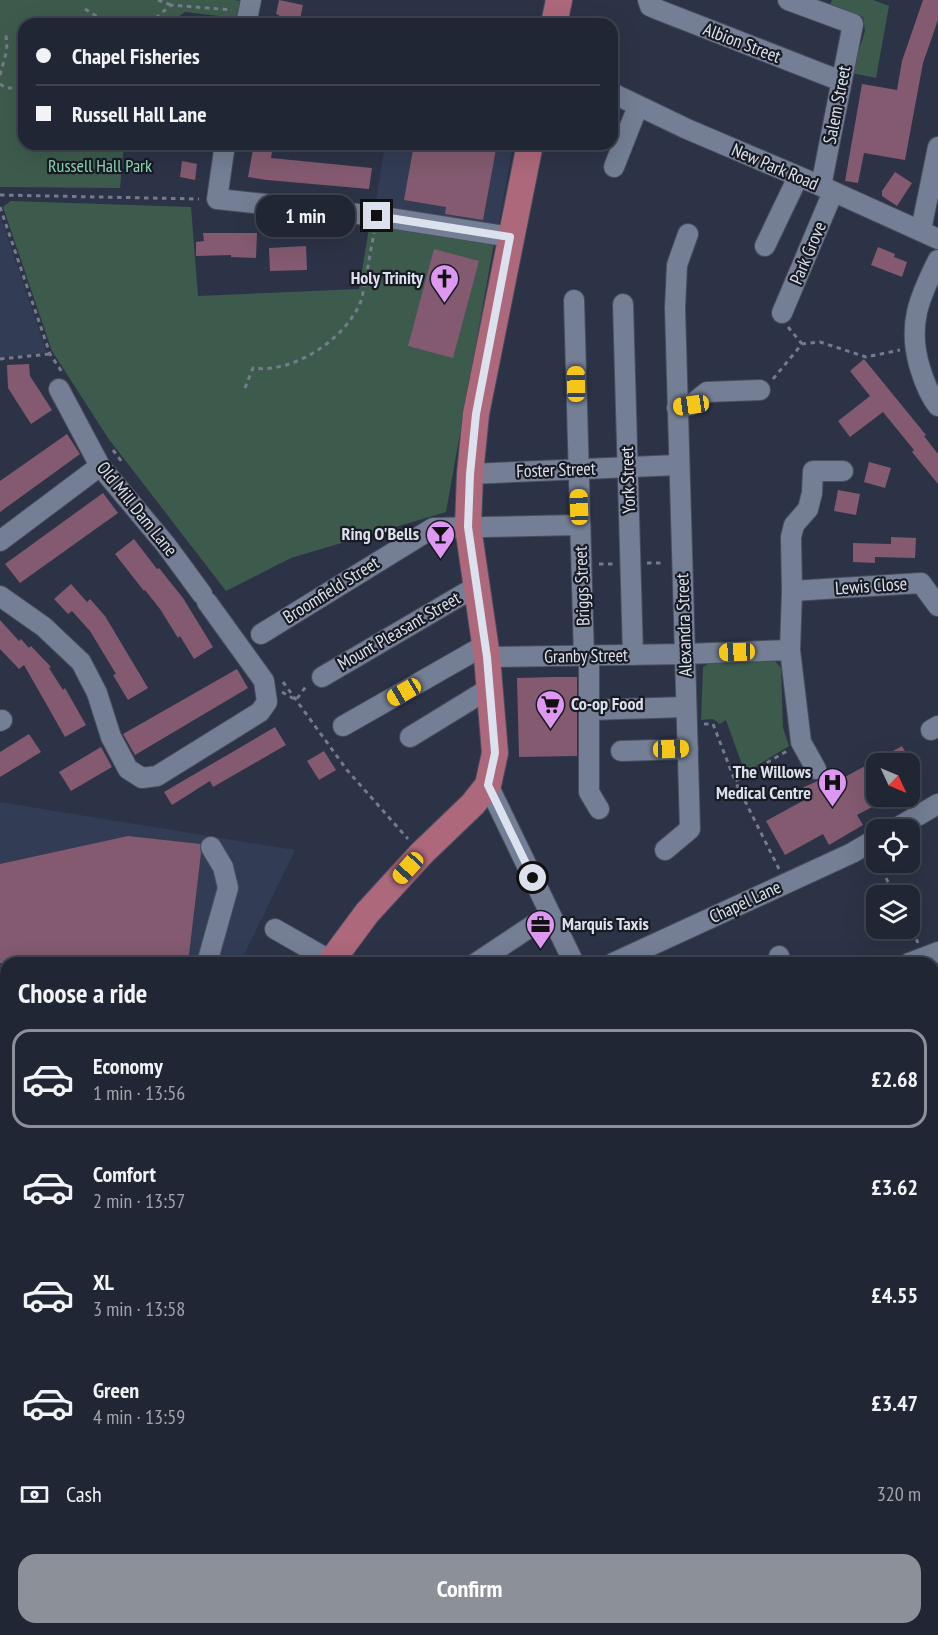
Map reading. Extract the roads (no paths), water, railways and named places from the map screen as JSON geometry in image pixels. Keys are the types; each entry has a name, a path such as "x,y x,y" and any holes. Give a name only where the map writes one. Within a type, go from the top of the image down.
{"main road":[{"path":"555,18 559,0"},
{"path":"335,957 368,913 421,854 473,804 488,785 495,753 486,651 468,527 470,474 476,414 529,150"}],"street":[{"name":"Albion Street","path":"648,0 650,6 659,10 841,81"},
{"name":"Salem Street","path":"789,0 853,24 841,81 827,189"},
{"name":"New Park Road","path":"618,96 929,234"},
{"path":"614,167 638,106"},
{"path":"929,234 938,147"},
{"path":"224,150 217,199 377,216 510,237"},
{"path":"765,246 798,177"},
{"name":"Park Grove","path":"782,313 827,189"},
{"name":"Alexandra Street","path":"664,850 690,829 675,308 676,265 688,234"},
{"path":"938,260 922,293 915,320 914,347 923,376 938,406"},
{"name":"Briggs Street","path":"574,300 580,525 589,710 589,792 599,809"},
{"name":"York Street","path":"623,304 633,655"},
{"name":"Old Mill Dam Lane","path":"0,596 44,627 81,662 97,693 116,745 128,769 142,778 157,776 260,712 267,702 271,678 100,466 61,381"},
{"path":"677,408 691,405 707,392 760,390"},
{"name":"Foster Street","path":"470,474 678,465"},
{"path":"0,540 100,466"},
{"path":"816,769 801,742 790,650 791,537 794,525 808,509 812,493 813,471 843,471"},
{"name":"Broomfield Street","path":"261,634 433,528 580,525"},
{"name":"Lewis Close","path":"792,591 921,583 938,606"},
{"name":"Mount Pleasant Street","path":"322,677 477,586"},
{"name":"Granby Street","path":"486,651 586,656 790,650"},
{"path":"343,726 486,651"},
{"path":"410,737 490,688"},
{"path":"589,710 687,715"},
{"path":"621,751 688,749"},
{"path":"488,785 571,957"},
{"path":"912,819 938,804"},
{"name":"Chapel Lane","path":"626,957 866,845"},
{"path":"209,957 228,888 223,867 211,847"},
{"path":"485,957 550,914"},
{"path":"275,929 323,957"}],"place":[{"name":"Holy Trinity","path":"444,304"},
{"name":"Ring O'Bells","path":"440,560"},
{"name":"Co-op Food","path":"550,730"},
{"name":"The Willows Medical Centre","path":"832,808"},
{"name":"Marquis Taxis","path":"541,950"}],"park label":[{"name":"Russell Hall Park","path":"100,166"}]}
